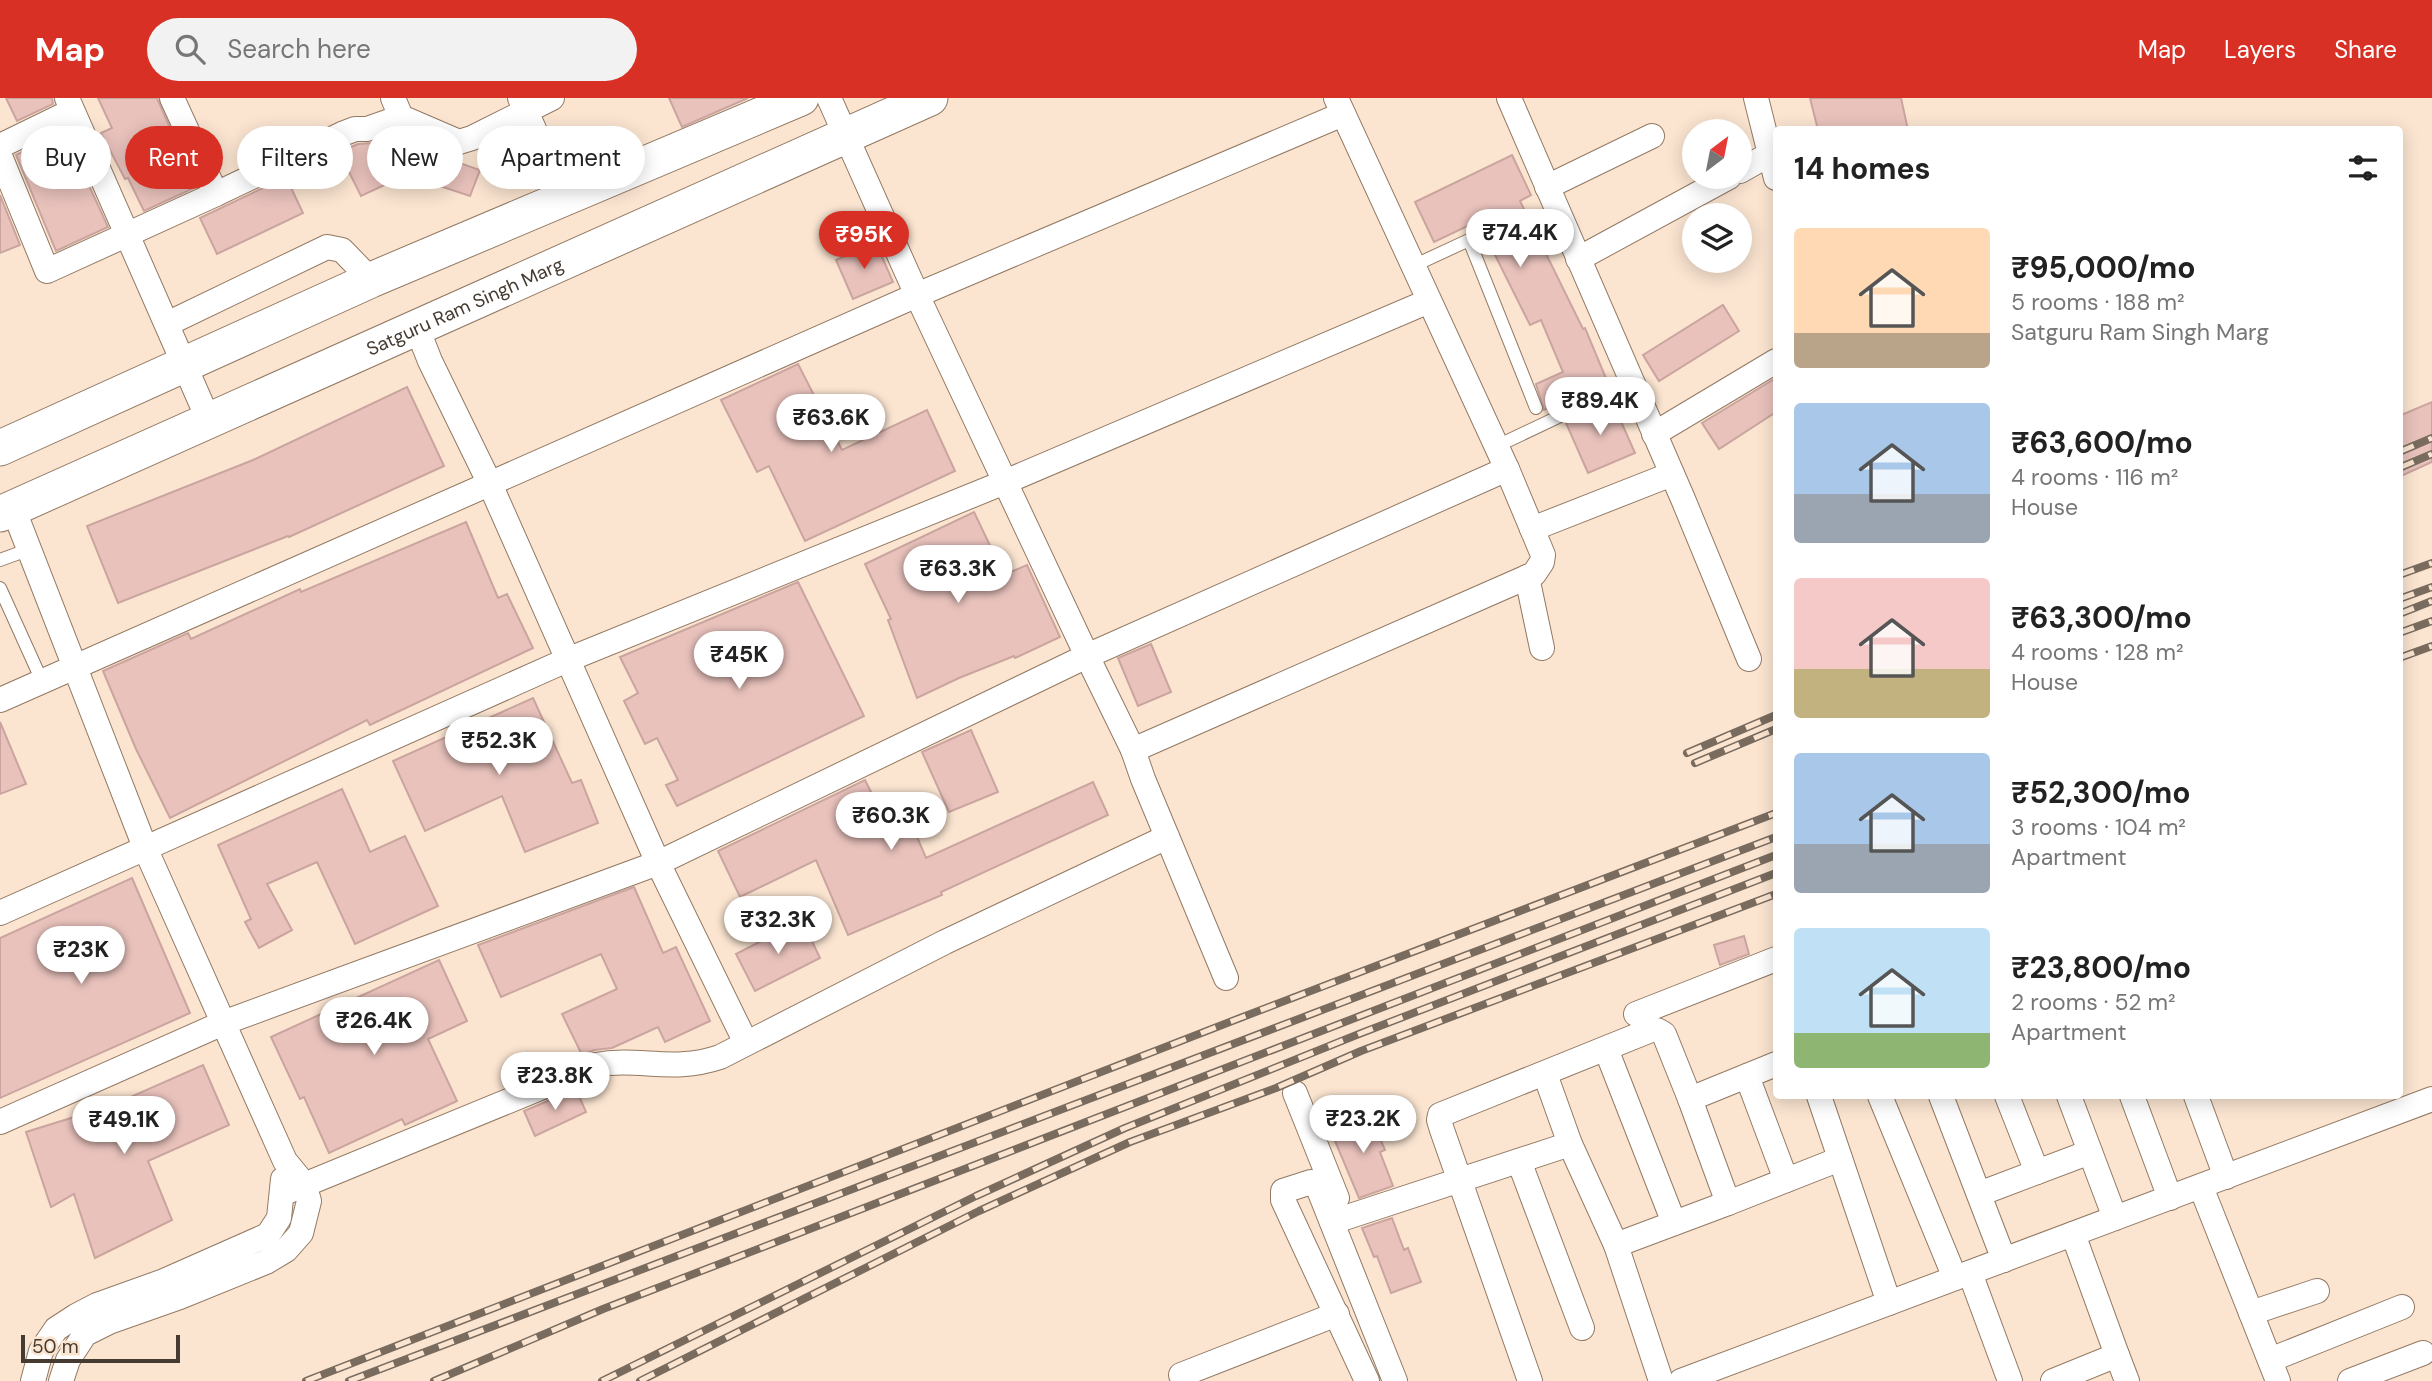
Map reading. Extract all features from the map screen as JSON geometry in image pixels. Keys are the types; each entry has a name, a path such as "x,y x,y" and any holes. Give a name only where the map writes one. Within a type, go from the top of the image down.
{"main road":[{"path":"0,448 371,280 801,98"},
{"name":"Satguru Ram Singh Marg","path":"6,511 930,98"}],"street":[{"path":"172,98 216,194"},
{"path":"0,156 47,271 342,134 355,129 367,129 397,107 458,142 472,138 523,104 552,98"},
{"path":"829,98 917,295 1133,750 1226,978"},
{"path":"1509,98 1749,659"},
{"path":"1756,98 1773,166"},
{"path":"0,146 70,104 209,421"},
{"path":"523,104 565,198"},
{"path":"0,700 1339,106 1497,446 1543,555 1542,562 1539,569 1527,576 1133,750"},
{"path":"1548,187 1652,136"},
{"path":"1752,164 1770,154"},
{"path":"1578,259 1707,189"},
{"path":"167,324 327,247 342,250 371,280"},
{"path":"0,913 566,660 1005,482 1429,300"},
{"path":"417,328 430,361 490,484 658,863 746,1044"},
{"path":"1654,434 1773,363"},
{"path":"0,1122 223,1023 658,863 1087,656 1507,469"},
{"path":"1532,529 1672,474"},
{"path":"6,511 30,549 146,850 285,1161 293,1189 309,1201 301,1233 286,1250 266,1262 109,1322 85,1334 68,1360 61,1381"},
{"path":"1527,576 1542,648"},
{"path":"33,1381 41,1351 56,1329 97,1306 164,1282 268,1235 293,1189 596,1065 688,1065 719,1057 945,942 1167,838"},
{"path":"1636,1014 1773,960"},
{"path":"1530,1381 1442,1130 1440,1115 1651,1030 1657,1030 1664,1034 1671,1047 1728,1203"},
{"path":"1606,1049 1674,1223"},
{"path":"1690,1099 1773,1065"},
{"path":"1545,1074 1570,1144 1616,1245 1661,1381"},
{"path":"1747,1076 1786,1180"},
{"path":"1295,1093 1395,1381"},
{"path":"1820,1099 1889,1303"},
{"path":"1881,1099 2010,1381"},
{"path":"1942,1099 2004,1260"},
{"path":"2008,1099 2037,1172"},
{"path":"2070,1099 2115,1219"},
{"path":"2133,1099 2170,1198"},
{"path":"2197,1099 2226,1177"},
{"path":"1681,1381 2432,1099"},
{"path":"1338,1220 1570,1144"},
{"path":"1979,1194 2090,1152"},
{"path":"1616,1245 1840,1159"},
{"path":"1519,1161 1583,1328"},
{"path":"1338,1220 1314,1182 1283,1191 1283,1200 1367,1381"},
{"path":"2201,1187 2274,1371 2402,1307"},
{"path":"2073,1234 2127,1381"},
{"path":"2251,1313 2317,1291"},
{"path":"1181,1375 1337,1314"},
{"path":"2350,1381 2423,1353"},
{"path":"2053,1381 2117,1354"}],"lane":[{"path":"1413,266 1469,240 1536,408"},
{"path":"1497,446 1614,391"},
{"path":"0,561 30,549"},
{"path":"0,588 42,681"}],"building":[{"path":"6,98 52,98 53,104 17,121"},
{"path":"98,98 157,98 169,126 125,126 125,179 111,152 112,128"},
{"path":"669,98 748,98 682,127"},
{"path":"1810,98 1901,98 1907,126 1817,126"},
{"path":"367,143 367,189 376,189 361,196 353,180 353,146"},
{"path":"21,152 21,167 16,155"},
{"path":"1512,155 1531,195 1520,201 1583,329 1585,328 1608,383 1559,407 1558,404 1544,410 1536,384 1563,372 1541,320 1530,325 1478,221 1434,242 1415,202"},
{"path":"463,164 477,169 477,178 470,196 449,189 463,189"},
{"path":"30,189 91,189 108,227 56,251"},
{"path":"133,189 192,189 144,211"},
{"path":"261,189 292,189 303,213 217,254 200,218"},
{"path":"0,195 20,245 0,253"},
{"path":"876,243 893,282 853,299 836,260"},
{"path":"1723,305 1739,331 1659,381 1643,355"},
{"path":"798,364 842,450 927,410 955,471 805,541 769,466 757,472 721,400"},
{"path":"1773,380 1773,414 1719,449 1702,423"},
{"path":"407,387 444,466 289,537 118,603 87,526 253,460"},
{"path":"1612,401 1635,453 1588,473 1566,423"},
{"path":"2432,402 2432,462 2403,475 2403,414"},
{"path":"974,512 1004,575 1027,565 1060,637 917,698 888,620 891,619 865,564"},
{"path":"466,522 498,598 507,594 533,648 370,725 367,720 170,818 136,749 103,671 188,633 191,639 300,589 301,592"},
{"path":"798,582 864,716 677,806 666,785 678,780 657,738 645,744 624,701 638,693 620,657"},
{"path":"1151,644 1171,692 1138,706 1118,658"},
{"path":"533,698 572,783 581,780 598,823 525,852 502,796 425,831 393,761"},
{"path":"0,722 26,784 0,794"},
{"path":"971,730 998,792 949,812 922,752"},
{"path":"865,780 892,834 912,825 926,858 1093,782 1108,815 941,892 942,895 848,935 816,860 740,897 718,851"},
{"path":"342,789 370,852 405,836 438,906 355,944 317,862 267,884 292,930 259,948 245,922 251,919 218,845"},
{"path":"132,878 190,1013 0,1098 0,938"},
{"path":"634,887 663,953 676,947 710,1021 665,1042 658,1027 612,1048 594,1050 582,1055 562,1014 617,989 601,954 501,997 478,945"},
{"path":"802,920 820,958 755,991 736,954"},
{"path":"1744,936 1749,954 1720,965 1714,945"},
{"path":"439,960 467,1021 428,1039 457,1101 405,1125 402,1119 329,1153 304,1097 300,1099 271,1037"},
{"path":"203,1065 229,1125 148,1161 172,1220 95,1258 74,1194 51,1207 26,1132 71,1118 123,1097 124,1100"},
{"path":"576,1089 586,1112 535,1136 524,1111"},
{"path":"1369,1113 1385,1150 1380,1152 1393,1186 1359,1198 1330,1129"},
{"path":"1392,1218 1404,1250 1408,1248 1421,1282 1391,1293 1377,1256 1374,1257 1362,1228"}],"railway":[{"path":"2403,450 2432,438"},
{"path":"2403,466 2432,454"},
{"path":"2403,574 2432,563"},
{"path":"2403,598 2432,587"},
{"path":"2403,612 2432,601"},
{"path":"2403,632 2432,621"},
{"path":"2403,657 2432,646"},
{"path":"1687,753 1773,716"},
{"path":"1695,763 1773,730"},
{"path":"306,1381 1773,814"},
{"path":"349,1381 1773,838"},
{"path":"434,1381 603,1309 1773,856"},
{"path":"602,1381 976,1196 1125,1128 1359,1034 1773,874"},
{"path":"640,1381 979,1211 1130,1142 1276,1088 1361,1051 1773,895"}]}
